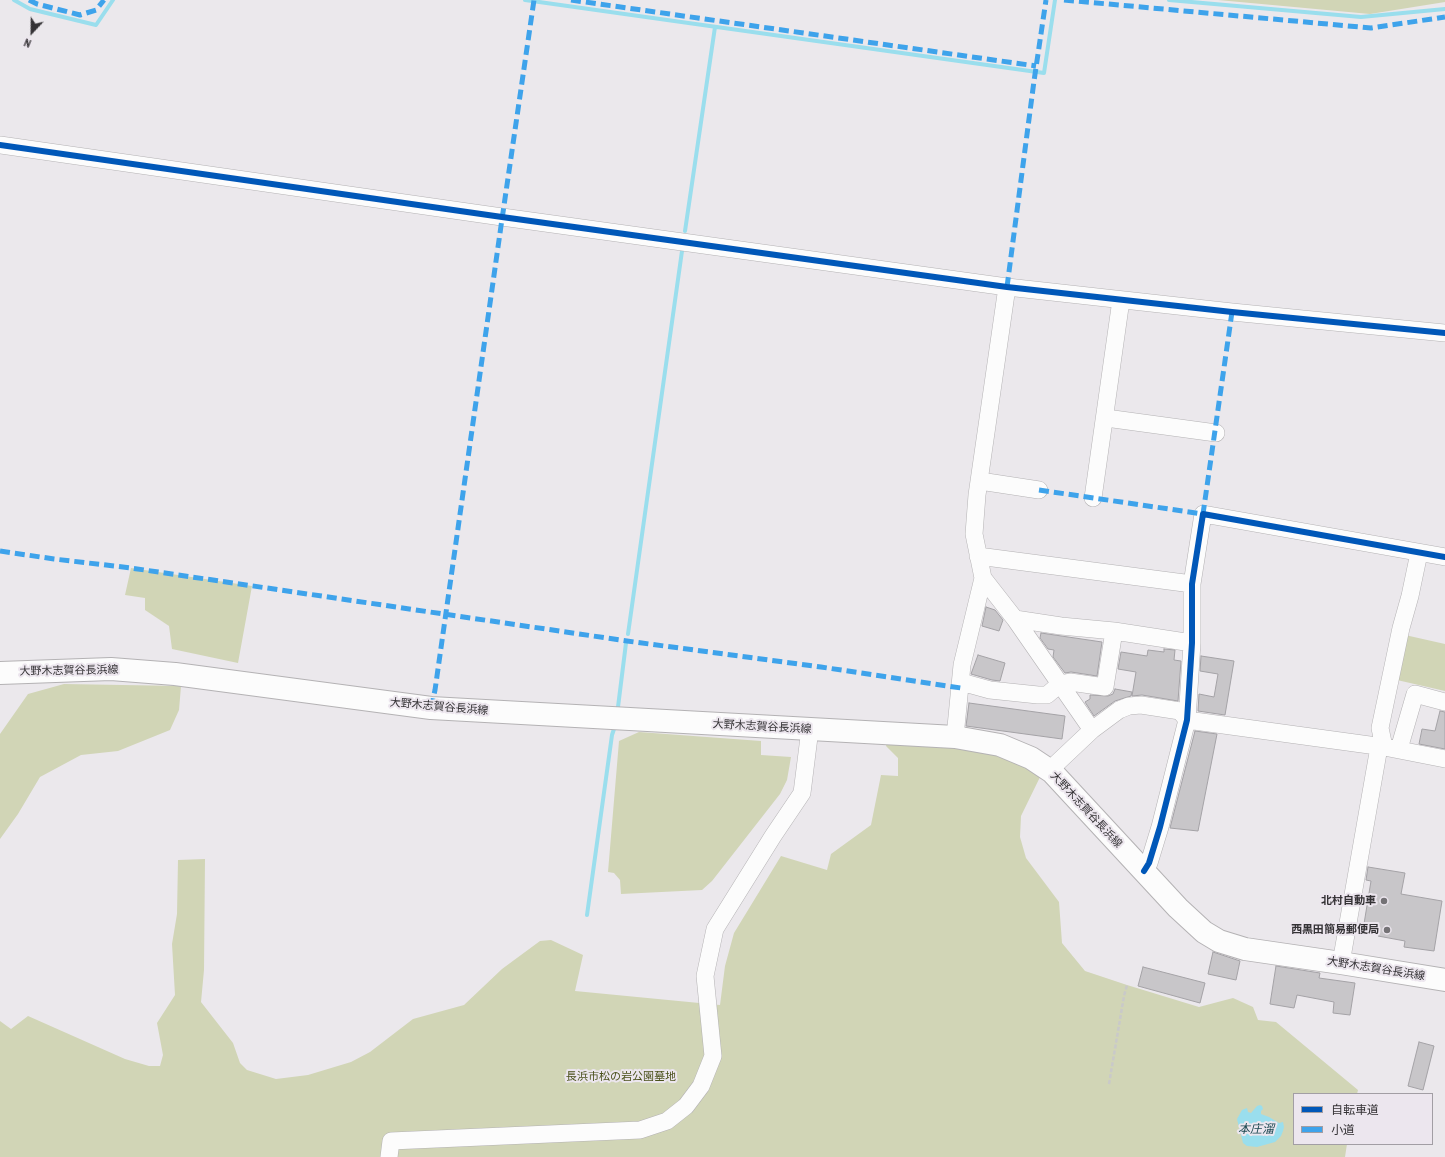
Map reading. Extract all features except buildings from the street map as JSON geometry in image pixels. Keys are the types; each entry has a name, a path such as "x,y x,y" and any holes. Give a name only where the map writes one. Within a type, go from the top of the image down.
{"main road":[{"name":"大野木志賀谷長浜線","path":"0,673 111,669 175,674 431,708 955,737 1000,745 1031,758 1052,772 1178,908 1204,932 1219,941 1245,949 1341,962 1445,980"}],"street":[{"path":"0,145 1007,287 1445,333"},
{"path":"1007,287 974,534 978,556 983,578 1015,620 1092,730"},
{"path":"1093,498 1106,418 1121,300"},
{"path":"1106,418 1216,433"},
{"path":"980,481 1039,490"},
{"path":"1144,871 1149,863 1160,827 1187,720 1192,644 1192,584 1203,514 1445,557"},
{"path":"1387,748 1380,728 1401,628 1410,596 1419,553"},
{"path":"978,556 1192,584"},
{"path":"955,737 962,665 983,578"},
{"path":"1015,620 1114,631 1192,644"},
{"path":"961,682 990,690 1038,695 1047,695 1060,684 1070,682 1106,686 1114,631"},
{"path":"1341,962 1387,748 1415,694 1445,702"},
{"path":"1052,772 1057,763 1092,730 1119,710 1129,706 1141,705 1180,711 1187,720 1387,748 1445,759"},
{"path":"389,1157 392,1141 640,1130 667,1121 686,1106 701,1086 713,1056 705,976 715,929 773,836 802,793 810,729"}],"path":[{"path":"1109,1084 1127,986"}],"green space":[{"path":"1218,0 1445,0 1445,2 1370,14"},
{"path":"131,568 252,586 238,663 172,649 169,626 145,610 145,598 125,595"},
{"path":"1405,635 1445,644 1445,691 1397,680"},
{"path":"64,684 181,686 179,710 170,730 118,751 81,755 40,777 18,814 0,839 0,734 28,694"},
{"path":"639,732 761,741 761,755 791,757 787,780 780,794 712,881 702,890 621,894 620,880 614,873 608,872 619,741"},
{"name":"長浜市松の岩公園墓地","path":"892,739 987,752 1042,773 1021,816 1020,837 1026,858 1059,902 1062,943 1085,971 1199,1007 1233,998 1253,1007 1258,1020 1276,1022 1358,1090 1357,1093 1293,1093 1293,1145 1347,1145 1345,1157 0,1157 0,1021 11,1029 28,1016 125,1059 149,1066 160,1066 163,1055 157,1023 175,995 172,944 177,914 178,860 205,859 204,970 201,1002 233,1043 240,1063 247,1070 276,1079 308,1075 351,1062 370,1052 413,1019 464,1005 502,969 540,941 551,940 583,955 575,991 720,1005 725,966 734,933 781,856 827,870 831,854 871,825 881,775 898,776 898,758 886,746 887,741"}],"water":[{"name":"本庄溜","path":"1260,1105 1263,1109 1261,1114 1279,1123 1283,1122 1283,1131 1281,1136 1275,1142 1257,1147 1247,1146 1243,1143 1237,1119 1242,1110 1247,1108 1248,1112 1251,1113 1257,1106"}],"waterway":[{"path":"14,0 30,9 96,25 113,0"},
{"path":"525,0 1044,73 1055,0"},
{"path":"1169,0 1361,17 1445,9"},
{"path":"685,231 715,27"},
{"path":"628,634 682,251"},
{"path":"618,707 626,643"},
{"path":"587,915 612,735 615,726"}],"marked path":[{"path":"29,0 37,4 80,15 96,10 104,0"},
{"path":"431,708 435,690 534,0"},
{"path":"571,0 1036,66"},
{"path":"1007,287 1046,0"},
{"path":"1064,0 1371,28 1445,17"},
{"path":"1039,490 1203,514 1232,312"},
{"path":"0,551 131,568 627,641 821,667 961,688"}],"cycle path":[{"path":"0,145 1007,287 1232,312 1445,333"},
{"path":"1144,871 1149,863 1160,827 1187,720 1192,643 1192,584 1203,514 1445,557"}],"place":[{"name":"北村自動車","path":"1384,901"},
{"name":"西黒田簡易郵便局","path":"1387,930"}]}
